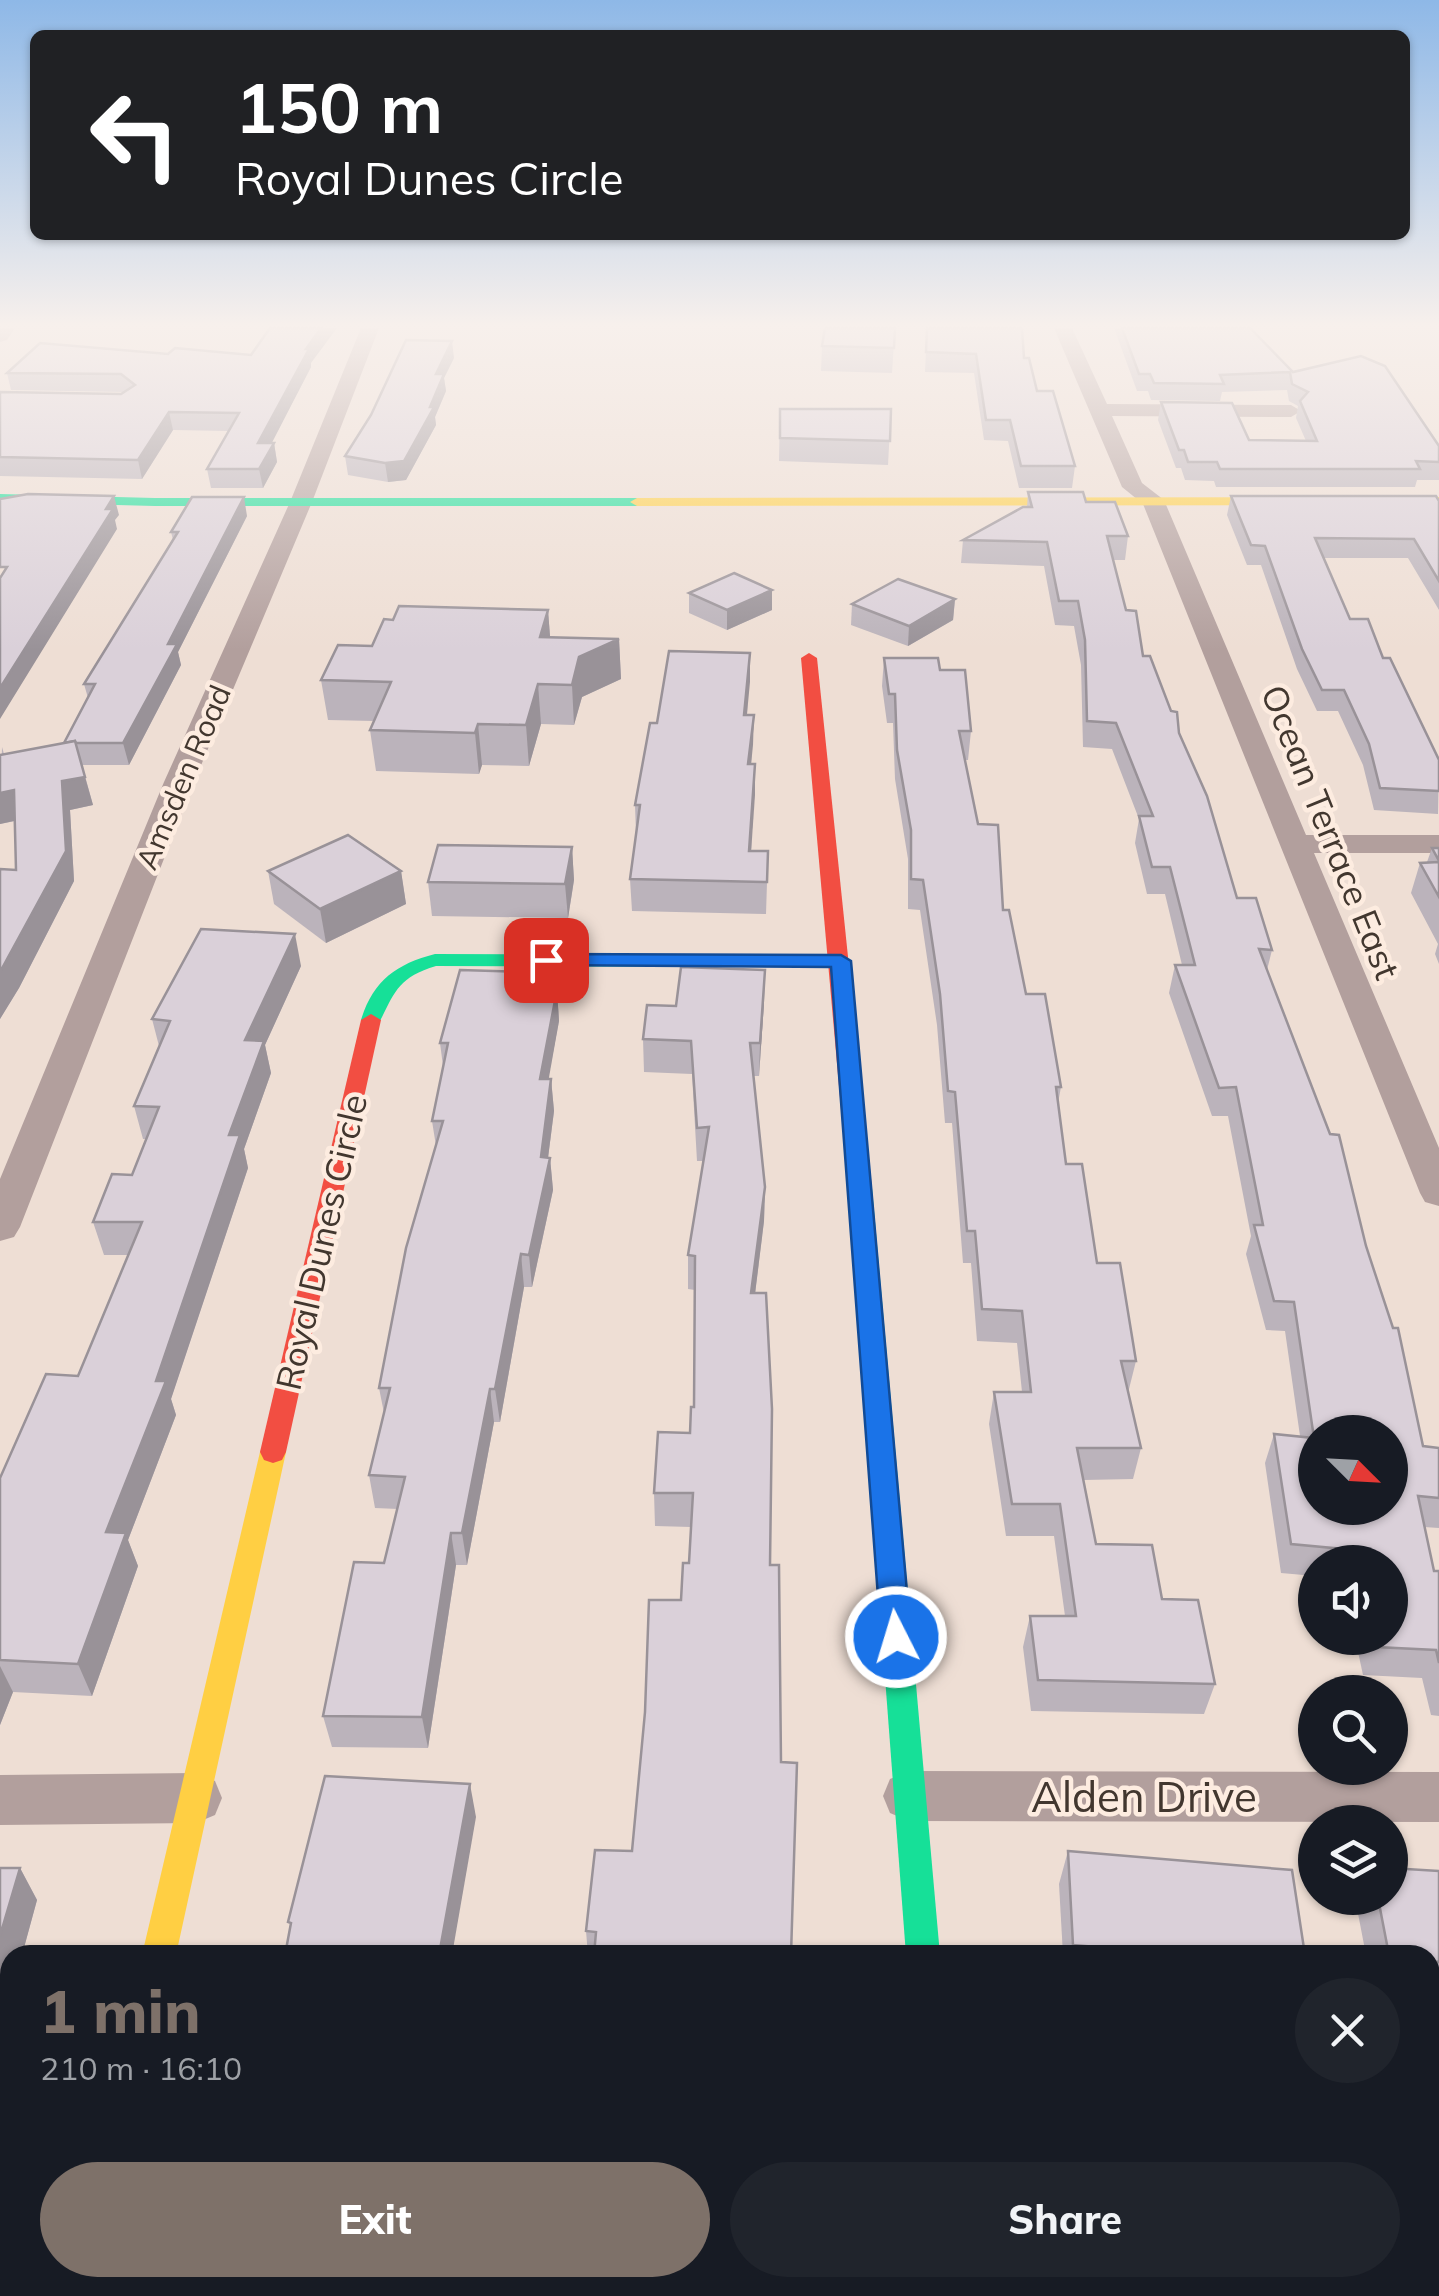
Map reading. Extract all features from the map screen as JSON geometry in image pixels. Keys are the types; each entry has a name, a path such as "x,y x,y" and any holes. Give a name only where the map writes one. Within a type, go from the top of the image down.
{"street":[{"name":"Amsden Road","path":"0,1227 179,782 327,435"},
{"name":"Ocean Terrace East","path":"1110,435 1133,487 1153,500 1439,1193"},
{"path":"0,498 300,502 1439,501"},
{"path":"809,658 841,961 922,1945"},
{"path":"1295,844 1439,844"},
{"name":"Royal Dunes Circle","path":"162,1945 376,998 386,979 409,966 435,960 841,961"},
{"name":"Alden Drive","path":"908,1796 1439,1797"},
{"path":"0,1800 196,1798"}],"building":[{"path":"0,435 154,435 138,460 0,457"},
{"path":"226,435 262,435 258,443 274,443 259,469 207,469"},
{"path":"358,435 418,435 404,461 385,463 345,456"},
{"path":"780,435 890,435 890,441"},
{"path":"1014,435 1066,435 1075,466 1021,466"},
{"path":"1173,435 1247,435 1249,440 1317,441 1315,435 1432,435 1439,446 1439,462 1416,461 1420,469 1220,469 1217,462 1188,462"},
{"path":"1028,492 1083,492 1086,502 1115,502 1128,536 1107,536 1126,610 1136,611 1143,656 1150,656 1171,711 1177,712 1179,733 1207,796 1237,898 1256,898 1272,950 1259,949 1330,1134 1339,1135 1366,1246 1393,1328 1398,1328 1423,1446 1439,1448 1439,1498 1418,1496 1434,1571 1439,1571 1439,1663 1436,1650 1408,1649 1408,1545 1291,1544 1274,1434 1298,1436 1298,1525 1408,1525 1408,1415 1311,1415 1294,1302 1274,1301 1254,1225 1263,1225 1236,1087 1219,1088 1175,965 1195,965 1170,867 1152,867 1139,816 1153,816 1116,723 1087,721 1085,640 1078,601 1059,601 1047,542 963,540 1023,507 1032,507"},
{"path":"28,494 114,496 106,509 113,509 0,688 0,578 7,567 0,567 0,499"},
{"path":"1231,496 1436,496 1439,581 1414,539 1315,538 1350,619 1368,619 1383,658 1390,658 1439,760 1439,791 1380,788 1369,744 1344,690 1322,690 1302,649 1265,546 1251,545"},
{"path":"192,497 244,497 168,644 177,644 123,743 64,743 95,684 84,684 178,532 171,532"},
{"path":"734,573 772,590 727,610 689,593"},
{"path":"898,579 955,599 909,626 852,604"},
{"path":"399,606 548,610 540,637 619,639 579,657 572,685 538,684 526,725 478,724 475,733 370,730 391,682 321,680 338,645 372,646 384,619 393,620"},
{"path":"669,651 750,653 744,715 754,715 748,764 755,764 749,851 768,851 767,882 630,879 640,805 635,805 650,723 657,723"},
{"path":"884,658 938,658 940,670 965,670 971,731 959,731 978,824 998,825 1003,910 1009,910 1026,994 1045,994 1061,1087 1056,1087 1066,1164 1082,1164 1097,1263 1120,1263 1136,1361 1121,1361 1141,1448 1077,1448 1096,1544 1152,1545 1162,1599 1198,1600 1215,1684 1038,1680 1030,1616 1076,1616 1060,1504 1012,1504 994,1392 1031,1392 1022,1311 982,1309 975,1231 967,1231 955,1092 948,1091 940,994 923,880 911,879 911,830 897,750 895,694 889,694"},
{"path":"75,741 85,777 62,781 66,851 0,972 0,869 16,870 14,790 0,793 0,755"},
{"path":"348,835 401,871 320,909 268,871"},
{"path":"438,845 572,847 565,884 428,882"},
{"path":"1439,862 1439,897 1420,863"},
{"path":"201,929 295,934 245,1040 264,1041 229,1135 240,1135 156,1381 166,1381 106,1532 126,1533 78,1664 0,1660 0,1478 46,1374 78,1376 142,1222 93,1222 112,1174 132,1175 159,1107 134,1106 170,1021 152,1019"},
{"path":"681,967 765,970 760,1043 750,1043 765,1187 751,1293 766,1293 772,1409 770,1565 779,1565 781,1762 797,1763 791,1945 595,1945 596,1932 586,1931 595,1850 632,1851 645,1712 649,1600 681,1600 683,1563 689,1563 693,1493 654,1493 658,1432 690,1433 694,1407 695,1256 688,1255 709,1127 697,1128 691,1041 643,1039 647,1005 676,1006"},
{"path":"460,970 524,972 520,989 557,990 540,1079 551,1079 541,1157 550,1158 529,1255 521,1254 462,1533 451,1533 422,1717 323,1716 354,1562 384,1563 405,1477 369,1475 390,1388 379,1388 406,1248 443,1121 432,1121 448,1043 440,1043"},
{"path":"325,1776 470,1784 441,1945 287,1945 291,1923 288,1922"},
{"path":"1068,1851 1292,1870 1303,1945 1073,1945"},
{"path":"0,1868 20,1868 0,1936"},
{"path":"1408,1869 1439,1871 1439,1945 1387,1945 1381,1915 1408,1915"}],"traffic: fast":[{"path":"0,498 155,502 637,502"},
{"path":"371,1020 380,996 393,980 411,968 435,960 841,961"},
{"path":"860,1188 922,1945"}],"traffic: slow":[{"path":"637,502 1439,501"},
{"path":"161,1945 273,1452"}],"traffic: jam":[{"path":"809,658 860,1188"},
{"path":"273,1452 371,1020"}],"route":[{"path":"546,960 841,961 896,1637"}]}
